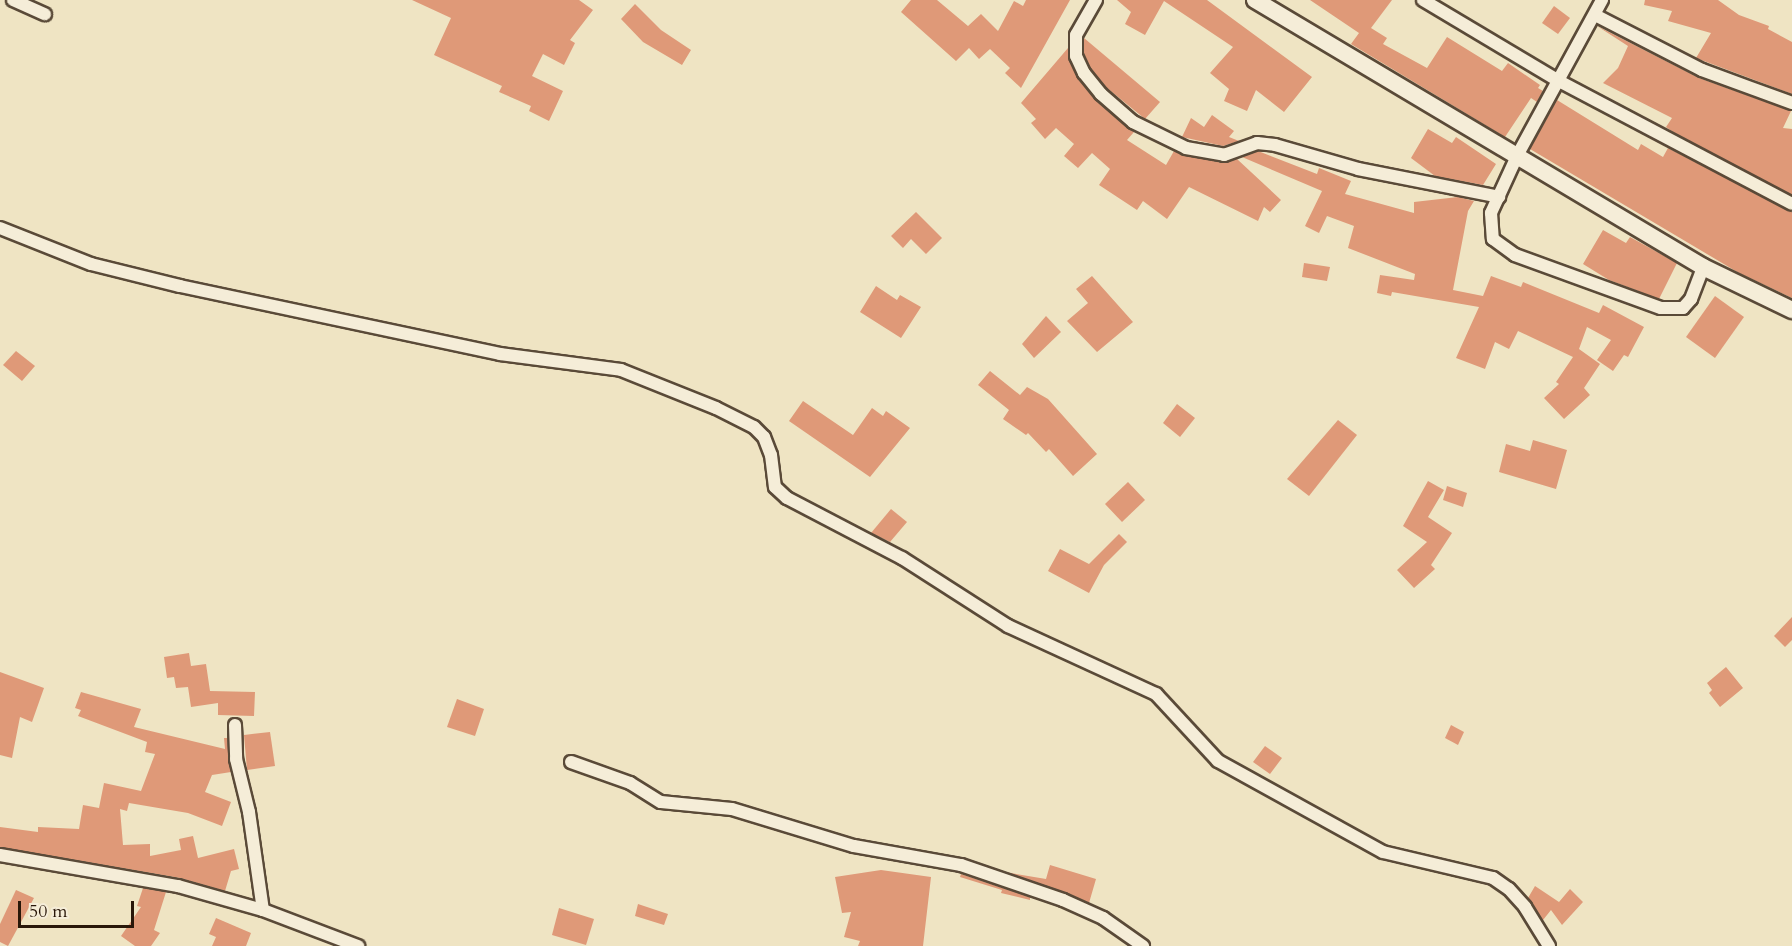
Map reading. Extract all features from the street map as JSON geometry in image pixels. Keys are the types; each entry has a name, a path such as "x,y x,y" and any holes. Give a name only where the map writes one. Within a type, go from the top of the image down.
{"main road":[{"path":"1255,0 1518,154 1703,267 1792,310"}],"street":[{"path":"13,0 45,14"},
{"path":"1096,0 1076,35 1076,56 1084,73 1101,94 1133,122 1166,139 1206,154 1224,155 1257,143 1275,145 1358,169 1499,197"},
{"path":"1423,0 1559,81 1792,204"},
{"path":"1602,0 1518,154 1490,220 1493,239 1515,255 1571,278 1677,310 1691,299 1703,267"},
{"path":"1595,15 1702,70 1792,103"},
{"path":"0,228 91,264 180,286 501,354 621,370 679,391 754,427 769,445 775,487 787,498 902,558 1008,626 1156,694 1218,760 1383,852 1493,878 1509,889 1525,907 1549,946"},
{"path":"235,725 236,759 249,812 263,910"},
{"path":"571,762 630,783 661,802 732,809 854,846 961,865 1064,900 1103,918 1143,946"},
{"path":"0,855 178,886 263,910 358,946"}],"building":[{"path":"412,0 579,0 593,10 570,40 575,43 564,65 543,54 532,76 563,91 549,121 529,111 531,106 499,92 502,86 434,55 451,18"},
{"path":"911,0 937,0 968,26 981,14 998,31 1014,1 1023,6 1026,0 1070,0 1021,88 1005,73 1010,68 990,49 979,59 969,48 956,61 901,12"},
{"path":"1117,0 1207,0 1312,77 1284,112 1256,90 1247,111 1224,101 1229,89 1210,73 1233,47 1164,1 1145,35 1125,24 1131,12"},
{"path":"1310,0 1392,0 1371,28 1387,38 1383,44 1427,68 1447,37 1502,71 1508,63 1540,85 1538,88 1543,91 1537,102 1531,98 1505,137 1351,44 1359,33"},
{"path":"1645,0 1718,0 1739,15 1769,26 1768,29 1792,42 1792,94 1696,58 1711,33 1668,21 1672,11 1644,5"},
{"path":"635,4 661,30 691,50 682,65 643,42 621,19"},
{"path":"1554,6 1570,18 1558,34 1542,23"},
{"path":"1597,26 1699,78 1791,111 1783,128 1792,129 1792,195 1673,132 1666,127 1672,118 1603,83 1618,68 1628,46"},
{"path":"1084,38 1160,102 1145,119 1107,88 1091,69 1084,54"},
{"path":"1068,48 1078,78 1096,100 1134,132 1127,140 1166,165 1174,151 1222,163 1237,159 1281,200 1270,212 1264,207 1258,221 1189,187 1167,219 1143,201 1137,210 1099,185 1110,169 1092,153 1078,168 1064,156 1074,144 1056,128 1045,139 1031,123 1036,119 1021,103"},
{"path":"1557,100 1638,150 1641,144 1663,157 1668,148 1792,212 1792,298 1739,273 1530,149"},
{"path":"1212,115 1234,131 1229,137 1239,141 1223,146 1182,137 1191,118 1204,127"},
{"path":"1428,129 1452,143 1456,137 1496,164 1483,185 1435,176 1411,158"},
{"path":"1258,151 1317,174 1319,168 1351,181 1345,194 1414,213 1414,202 1458,197 1474,201 1468,211 1453,290 1483,296 1491,276 1521,287 1523,282 1599,313 1603,305 1644,327 1628,357 1624,355 1613,371 1597,360 1611,340 1587,327 1579,349 1600,364 1584,388 1590,395 1564,419 1544,398 1559,384 1556,382 1573,357 1518,331 1509,349 1495,342 1485,369 1456,358 1479,307 1392,292 1391,296 1377,293 1380,275 1414,280 1415,274 1348,248 1354,226 1327,216 1319,233 1305,226 1322,191 1242,157"},
{"path":"916,212 942,238 926,254 911,239 903,248 891,236"},
{"path":"1603,230 1626,243 1630,237 1677,263 1659,299 1609,280 1583,264"},
{"path":"1304,263 1330,267 1327,281 1302,277"},
{"path":"1092,276 1133,322 1097,352 1067,321 1088,303 1076,289"},
{"path":"876,286 897,300 900,295 921,307 901,338 860,312"},
{"path":"1715,296 1744,317 1715,358 1686,337"},
{"path":"1046,316 1061,332 1034,358 1022,344"},
{"path":"16,351 35,366 22,381 3,365"},
{"path":"990,371 1020,395 1027,387 1048,399 1097,454 1073,476 1049,449 1046,452 1028,433 1026,435 1003,419 1009,410 978,385"},
{"path":"803,401 853,435 872,408 883,416 886,411 910,428 870,477 789,421"},
{"path":"1177,404 1195,418 1180,437 1163,423"},
{"path":"1338,420 1357,435 1309,496 1287,479"},
{"path":"1533,440 1567,450 1556,489 1499,472 1506,444 1530,451"},
{"path":"1428,481 1444,490 1428,517 1452,533 1431,565 1435,569 1414,588 1397,570 1427,542 1403,526"},
{"path":"1128,482 1145,500 1122,522 1105,504"},
{"path":"1447,486 1467,493 1463,507 1443,500"},
{"path":"891,509 907,522 890,542 871,533"},
{"path":"1119,534 1127,542 1104,565 1089,593 1048,571 1060,549 1089,564"},
{"path":"1792,617 1792,640 1785,647 1774,636"},
{"path":"189,653 191,666 206,664 210,691 255,692 254,716 218,715 218,703 191,707 188,687 176,688 174,677 167,678 164,657"},
{"path":"1726,667 1743,688 1720,707 1709,693 1712,690 1707,683"},
{"path":"0,672 44,688 32,722 20,717 12,758 0,755"},
{"path":"81,692 141,709 134,727 225,749 224,738 227,738 231,772 212,775 205,792 231,802 222,826 188,813 129,803 127,811 120,809 123,845 150,844 150,856 181,850 179,839 193,836 198,858 234,849 239,869 231,871 225,891 180,878 0,847 0,827 38,832 38,827 79,829 83,805 99,808 104,783 141,791 155,754 145,752 147,742 78,716 81,710 75,708"},
{"path":"457,699 484,709 475,736 447,727"},
{"path":"1451,725 1464,732 1458,745 1445,738"},
{"path":"270,732 275,766 247,770 244,735"},
{"path":"1265,746 1282,758 1270,774 1253,762"},
{"path":"1050,865 1096,879 1089,903 1005,872 1046,879"},
{"path":"881,870 931,877 923,946 858,946 860,941 844,937 851,912 842,913 835,877"},
{"path":"961,874 1030,897 1030,900 1001,893 1002,890 960,877"},
{"path":"1535,886 1559,902 1570,889 1583,902 1562,925 1551,910 1543,920 1528,898"},
{"path":"143,888 166,892 154,930 160,933 151,946 135,946 121,936 141,907 137,906"},
{"path":"16,890 34,898 8,946 0,942 0,924"},
{"path":"638,904 668,914 664,925 635,916"},
{"path":"559,908 594,919 586,945 552,935"},
{"path":"216,918 251,933 246,946 212,946 216,937 209,934"}]}
